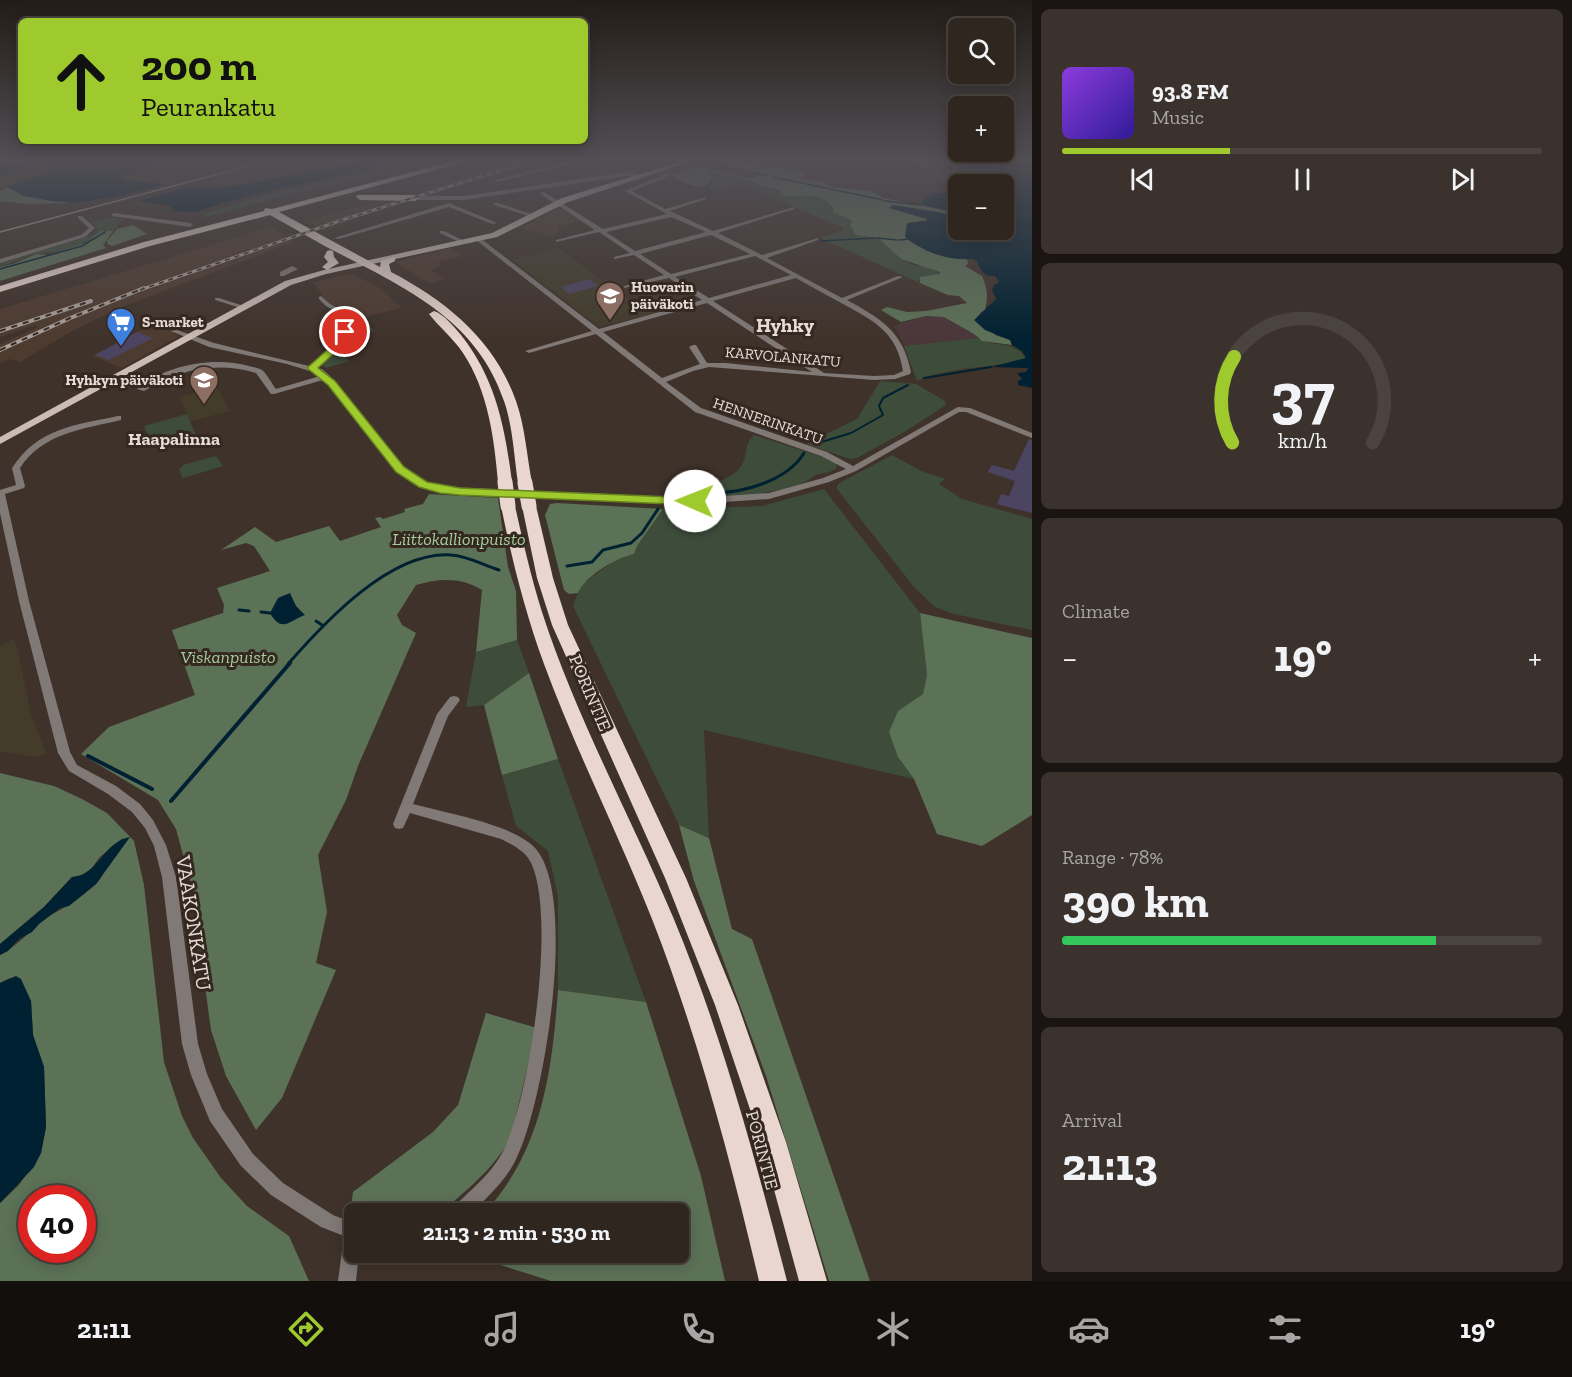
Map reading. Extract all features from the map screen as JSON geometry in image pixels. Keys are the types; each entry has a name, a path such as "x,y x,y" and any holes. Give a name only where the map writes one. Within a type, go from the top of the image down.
{"highway":[{"path":"0,284 204,221"},
{"path":"0,289 126,250 239,221"},
{"path":"236,222 259,221 279,224"},
{"name":"PORINTIE","path":"277,221 306,242 358,263"},
{"name":"PORINTIE","path":"288,221 358,263 385,276 402,281 429,298 460,323 496,368 511,403 525,483 519,506 521,570 560,684 663,920 694,1004 726,1106 773,1281"},
{"path":"293,221 295,225"},
{"path":"327,267 334,263 329,257 330,253"},
{"path":"385,276 384,263 392,259"},
{"name":"PORINTIE","path":"385,276 438,317 463,345 481,371 500,431 505,482 519,506 560,625 691,913 726,1002 798,1223 813,1281"}],"main road":[{"path":"296,280 358,263 478,239 502,232 524,221"},
{"path":"0,441 296,280 327,267 392,259 416,252"}],"street":[{"path":"0,260 83,236 92,228 84,221"},
{"path":"158,221 190,225"},
{"path":"337,238 390,221"},
{"path":"489,221 494,223"},
{"path":"586,221 822,375"},
{"path":"558,242 647,221"},
{"path":"687,221 715,232 842,300 900,277"},
{"path":"616,258 751,221"},
{"path":"442,232 463,242"},
{"name":"HENNERINKATU","path":"478,239 689,404 707,415 824,454 853,469"},
{"path":"763,257 816,239"},
{"path":"626,287 756,254"},
{"path":"283,276 296,280"},
{"path":"529,351 796,276"},
{"path":"217,298 244,307"},
{"path":"311,368 339,344 345,328 340,311 328,305 321,298"},
{"name":"KARVOLANKATU","path":"661,381 705,366 822,375 894,378 905,375 906,366 892,332 873,317 842,300"},
{"path":"175,331 189,338 227,349 311,368 326,377 400,470 423,485 446,490 658,501 719,501 769,496 826,480 853,469 958,409 967,410 1032,436"},
{"path":"693,347 705,366"},
{"path":"141,389 175,371 209,365 234,365 259,371 274,392 326,377"},
{"path":"0,493 21,486 16,468 30,447 56,434 118,418"},
{"name":"VAAKONKATU","path":"0,493 61,746 73,768 112,790 136,808 149,824 160,845 169,877 190,1044 199,1075 229,1137 247,1160 277,1189 327,1221 344,1228"},
{"path":"0,549 12,546"},
{"path":"399,824 443,714 454,700"},
{"path":"406,807 504,834 518,841 531,851 539,865 546,894 549,927 541,1034 519,1131 512,1153 469,1203"},
{"path":"347,1281 349,1263"}],"shaded area":[{"path":"308,221 351,221 325,231"},
{"path":"535,221 579,221 558,226 560,232 552,237 521,228"},
{"path":"271,227 294,242 126,305 74,330 20,362 9,359 0,364 0,344 38,327 35,325 0,337 0,309"},
{"path":"451,248 461,256 438,262 441,266 430,270 444,279 430,284 396,262"},
{"path":"558,248 633,302 657,296 676,308 599,327 513,260"},
{"path":"352,274 380,288 402,308 352,320 338,307 328,303 313,282"},
{"path":"926,316 944,317 975,334 977,338 904,346 893,326"},
{"path":"165,317 182,322 181,325 186,326 173,334 179,336 122,368 92,356"},
{"name":"Hyhkyn päiväkoti","path":"217,388 230,411 191,421 179,397"},
{"path":"13,639 17,647 30,711 46,753 39,757 0,752 0,646"}],"green space":[{"path":"122,221 113,231 101,234 83,244 60,251 32,255 0,266 0,262 93,235 98,230 92,222"},
{"path":"827,221 851,221 853,231 878,238 901,259 912,265 930,267 941,274 918,280 920,283 820,238 844,230"},
{"path":"852,221 923,221 908,223 937,254 967,259 968,264 965,266 982,276 987,297 985,310 980,313 995,335 1010,340 1012,345 982,341 944,317 926,316 901,322 881,310 887,307 907,312 926,311 967,303 959,296 948,295 920,283 920,277 940,274 940,272 901,259 878,238 856,235 850,226"},
{"path":"133,225 147,234 112,246 108,244 107,241 117,229"},
{"path":"101,231 113,231 103,245 106,248 0,281 0,267 36,254 47,255 86,243"},
{"path":"365,321 374,331 355,336 342,353 350,361 326,368 320,364 342,343 348,325"},
{"path":"977,338 1010,346 1026,359 957,370 917,381 904,346"},
{"path":"880,381 916,384 945,401 946,405 906,431 857,458 850,459 806,444 857,419"},
{"path":"187,414 196,435 153,447 144,426"},
{"path":"754,435 835,461 837,467 793,487 776,491 713,499 662,496 674,489 718,482 734,474 740,468"},
{"path":"892,455 921,471 945,479 939,484 962,499 1032,519 1032,630 954,614 935,607 914,587 837,489 837,485 841,482"},
{"path":"216,456 223,466 183,478 179,470 183,465"},
{"path":"824,489 920,613 927,675 923,694 898,711 898,757 914,779 704,730 709,838 679,825 573,606 581,585 621,556 634,554 637,546 663,509 762,506"},
{"path":"429,494 498,498 508,567 516,591 517,640 476,652 482,590 458,581 442,580 416,585 397,615 402,625 416,633 358,766 346,800 318,855 327,912 316,963 336,970 282,1098 256,1130 226,1076 211,1030 191,884 176,829 158,800 81,754 109,727 195,695 172,630 223,613 224,605 217,588 270,571 254,546 246,543 221,550 255,527 276,542 329,526 340,541 381,527 375,518 383,519 405,512 404,509 423,504"},
{"path":"550,504 663,509 637,546 634,554 619,559 602,569 581,587 578,593 569,594 564,590 545,515"},
{"path":"920,613 1032,638 1032,815 982,846 937,834 914,779 898,757 889,732 898,711 923,694 927,675"},
{"path":"517,640 529,673 484,705 466,707 476,652"},
{"path":"529,673 558,759 502,775 484,705"},
{"path":"558,759 646,1002 558,990 558,897 548,851 516,826 502,775"},
{"path":"0,773 54,786 82,799 107,813 134,841 144,885 164,1062 182,1116 193,1138 221,1178 247,1206 289,1236 309,1281 0,1281 0,1203 18,1186 18,1263 96,1263 96,1185 19,1185 41,1153 46,1127 44,1067 33,1035 31,1001 10,978 0,983 0,955 46,918 73,902 95,885 122,846 123,838 99,858 89,872 72,877 44,907 0,944"},
{"path":"679,825 709,838 732,929 752,939 870,1281 829,1281 766,1076 694,881"},
{"path":"558,990 646,1002 701,1176 725,1281 551,1281 494,1263 689,1263 689,1203 492,1203 519,1164 531,1137 547,1080"},
{"path":"486,1013 537,1028 511,1136 505,1148 480,1178 452,1203 352,1203 353,1192 433,1132 458,1105"}],"water":[{"path":"948,221 948,240 1014,240 1014,221 1032,221 1032,388 1018,385 1018,381 1022,379 1017,373 1026,372 1028,368 991,367 1026,358 1022,351 1012,345 1010,340 985,330 974,320 996,299 992,290 999,282 995,276 987,276 977,261 954,259 937,254 905,237 907,223"},
{"path":"290,593 296,606 305,615 286,624 278,623 270,613 278,598"},
{"path":"130,837 96,884 69,906 60,908 0,955 0,944 44,907 72,877 89,871 113,845"},
{"path":"16,976 21,979 31,1001 33,1035 44,1067 46,1127 41,1153 34,1167 0,1203 0,983"}],"building":[{"path":"589,279 598,286 569,294 561,287"},
{"name":"S-market","path":"137,332 153,338 109,360 95,355"},
{"path":"1029,439 1032,440 1032,513 997,504 1001,494 1009,496 1015,481 988,472 992,465 1014,471"}],"waterway":[{"path":"0,269 82,246 105,232"},
{"path":"821,241 875,238"},
{"path":"877,238 897,240"},
{"path":"899,240 908,239"},
{"path":"924,378 991,367"},
{"path":"815,444 851,433 883,415 879,406 883,398 908,385"},
{"path":"671,493 687,491 713,493 750,488 787,471 804,453"},
{"path":"567,566 592,562 603,550 631,543 642,533 658,509"},
{"path":"288,664 339,610 382,577 405,565 428,557 451,555 499,570"},
{"path":"239,610 249,611"},
{"path":"261,612 270,613"},
{"path":"316,621 322,625"},
{"path":"171,801 290,663"},
{"path":"88,756 152,789"}],"tram line":[{"path":"0,232 42,221"}],"railway":[{"path":"140,290 340,221"},
{"path":"0,350 144,288"},
{"path":"0,331 91,301"}],"place":[{"name":"Huovarin päiväkoti","path":"610,322"},
{"name":"S-market","path":"121,348"},
{"name":"Hyhkyn päiväkoti","path":"204,406"}],"district":[{"name":"Hyhky","path":"785,325"},
{"name":"Haapalinna","path":"174,439"}],"route":[{"path":"345,332 339,344 311,368 319,371 332,383 400,470 423,485 440,490 695,501"}],"park label":[{"name":"Liittokallionpuisto","path":"459,539"},
{"name":"Viskanpuisto","path":"228,657"}]}
